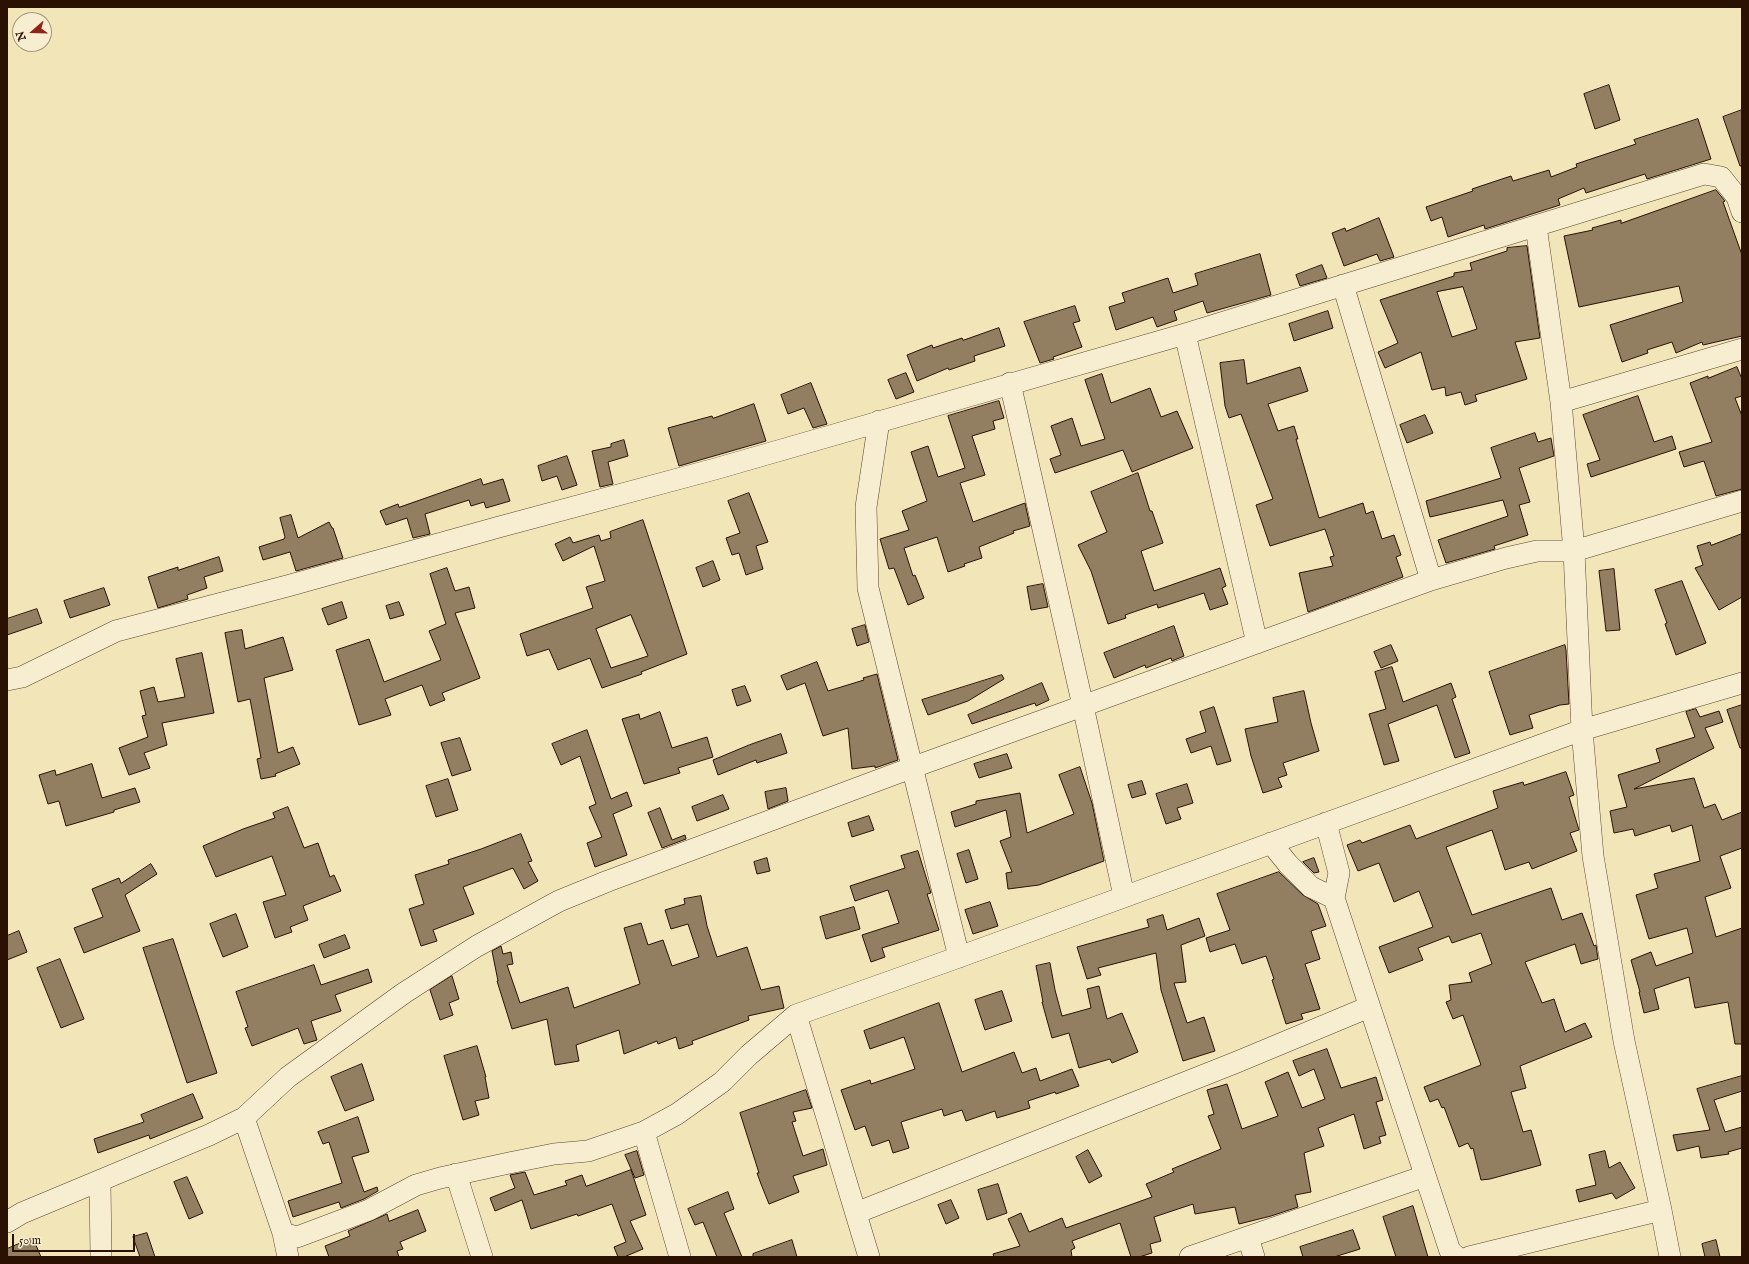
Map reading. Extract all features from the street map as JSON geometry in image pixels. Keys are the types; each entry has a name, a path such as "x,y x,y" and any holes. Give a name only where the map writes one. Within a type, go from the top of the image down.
{"street":[{"path":"7,680 22,677 116,631 291,586 499,527 715,469 1010,383 1185,334 1704,174 1721,177 1737,197 1742,212"},
{"path":"1536,226 1561,402 1574,550 1582,730 1593,856 1607,948 1624,1041 1670,1257"},
{"path":"1343,285 1431,580"},
{"path":"1185,334 1257,643"},
{"path":"1561,402 1742,348"},
{"path":"1010,383 1124,896"},
{"path":"879,421 866,507 868,588 911,768 959,957"},
{"path":"7,1222 22,1213 209,1135 244,1118 288,1077 404,993 477,946 559,901 608,881 911,768 1431,580 1506,558 1537,551 1574,550 1742,501"},
{"path":"283,1233 297,1236 369,1210 416,1185 456,1174 554,1154 588,1151 644,1132 677,1114 722,1082 749,1055 796,1015 1582,730 1742,683"},
{"path":"1326,823 1339,873 1334,898 1368,1007 1450,1251 1457,1257"},
{"path":"1271,843 1288,864 1311,887 1334,898"},
{"path":"856,1213 1237,1062 1368,1007"},
{"path":"796,1015 869,1257"},
{"path":"244,1118 283,1233 288,1257"},
{"path":"644,1132 680,1257"},
{"path":"456,1174 482,1257"},
{"path":"1190,1257 1425,1176"},
{"path":"100,1181 101,1257"},
{"path":"1469,1257 1661,1210"},
{"path":"1248,1237 1254,1257"}],"building":[{"path":"1609,85 1620,120 1595,129 1584,94"},
{"path":"1742,110 1742,166 1740,166 1723,117"},
{"path":"1698,119 1711,159 1647,179 1645,174 1586,193 1584,188 1558,199 1560,205 1485,229 1484,225 1448,237 1442,217 1431,221 1426,207 1511,176 1513,181 1549,170 1551,177 1577,167 1576,164 1636,144 1634,140"},
{"path":"1716,190 1725,201 1723,202 1742,255 1742,336 1703,345 1702,342 1676,353 1672,342 1647,350 1648,353 1622,362 1610,325 1683,302 1679,286 1579,307 1564,236 1593,230 1592,228 1621,220 1621,223"},
{"path":"1379,218 1394,257 1380,261 1377,254 1344,266 1332,233 1345,228 1346,231"},
{"path":"1527,246 1540,338 1515,342 1527,379 1475,395 1477,401 1465,405 1461,392 1446,396 1445,387 1432,390 1421,352 1385,368 1378,352 1398,343 1380,300 1454,276 1454,273 1472,270 1470,263 1507,251 1507,248","holes":["1463,287 1477,329 1452,337 1437,292"]},
{"path":"1260,254 1271,295 1207,313 1203,301 1174,311 1177,320 1157,327 1153,317 1116,330 1109,307 1125,302 1122,293 1168,278 1173,293 1198,285 1195,274"},
{"path":"1322,265 1327,278 1300,286 1296,275"},
{"path":"1075,306 1080,321 1073,323 1082,347 1053,357 1054,359 1040,363 1024,322"},
{"path":"1328,311 1333,328 1294,341 1289,324"},
{"path":"999,328 1005,346 974,356 975,361 949,370 948,368 917,381 907,355 932,345 933,348"},
{"path":"1244,360 1247,384 1300,367 1308,391 1268,404 1278,431 1294,426 1298,439 1296,439 1319,518 1363,503 1366,514 1373,511 1382,539 1394,535 1401,555 1396,557 1403,577 1308,612 1299,573 1333,566 1330,557 1334,556 1325,529 1270,546 1256,505 1273,499 1241,414 1229,418 1225,406 1220,363"},
{"path":"1737,367 1742,379 1742,396 1735,398 1742,416 1742,489 1716,496 1704,461 1684,467 1679,452 1712,442 1690,383"},
{"path":"906,373 914,392 896,399 888,380"},
{"path":"1102,374 1111,403 1150,388 1161,417 1177,411 1193,448 1132,472 1123,450 1055,473 1050,459 1061,455 1051,426 1072,418 1081,446 1105,439 1085,380"},
{"path":"811,383 827,424 813,428 804,408 788,414 781,395"},
{"path":"1638,396 1654,442 1672,436 1676,449 1591,477 1587,464 1600,460 1583,415"},
{"path":"999,401 1004,418 993,421 995,429 972,436 985,475 960,483 973,522 1025,503 1030,526 1013,531 1014,533 979,547 982,558 964,564 965,566 948,572 937,537 904,548 913,576 915,575 924,598 908,605 894,568 889,569 880,539 909,530 902,511 927,501 911,452 928,446 938,477 965,468 948,416"},
{"path":"754,404 766,441 679,466 668,428 712,416 713,418"},
{"path":"1425,415 1433,433 1407,443 1400,425"},
{"path":"1535,433 1538,442 1551,438 1554,456 1519,468 1530,502 1519,505 1528,535 1494,546 1495,549 1446,563 1438,540 1508,516 1503,500 1430,517 1426,501 1501,478 1491,448"},
{"path":"624,440 628,456 608,462 613,484 600,487 592,451 611,447 611,444"},
{"path":"567,456 577,485 562,490 557,476 542,481 538,466"},
{"path":"1138,473 1150,511 1152,511 1163,543 1141,551 1154,591 1220,568 1226,586 1222,588 1228,604 1210,610 1204,593 1158,608 1157,604 1125,615 1126,618 1108,624 1091,571 1078,545 1107,532 1091,492"},
{"path":"481,479 483,485 503,479 510,501 486,508 484,502 471,506 469,500 425,514 430,534 413,538 407,518 386,525 380,511 398,504 399,507"},
{"path":"749,493 768,542 756,546 763,569 746,575 739,553 732,555 726,538 740,533 728,501"},
{"path":"291,515 298,538 329,522 333,528 343,558 296,571 290,552 263,560 259,547 284,539 285,537 280,518"},
{"path":"643,520 687,654 641,672 642,674 602,688 590,658 558,670 549,649 527,656 520,634 593,608 586,587 605,581 594,546 563,561 555,544 570,537 573,543 599,535 601,541 611,538 610,532","holes":["631,615 648,656 611,668 596,629"]},
{"path":"1742,534 1742,597 1719,610 1695,568 1703,565 1697,546 1710,542 1711,545"},
{"path":"219,557 223,571 204,577 207,588 187,595 188,599 158,608 148,577 178,567 178,570"},
{"path":"713,561 720,580 703,587 696,568"},
{"path":"447,568 455,591 469,587 475,608 455,613 480,678 442,693 445,700 430,706 422,685 385,699 391,715 359,725 336,650 369,639 384,682 441,660 429,631 446,624 430,574"},
{"path":"1614,569 1620,630 1606,631 1599,571"},
{"path":"1682,581 1706,643 1676,655 1665,624 1667,623 1655,590"},
{"path":"1043,584 1048,607 1031,610 1027,587"},
{"path":"104,588 110,605 70,618 64,601"},
{"path":"342,602 347,618 328,625 322,609"},
{"path":"399,602 404,615 390,619 386,606"},
{"path":"37,609 42,623 7,635 7,619"},
{"path":"865,625 869,642 857,646 852,629"},
{"path":"1174,626 1184,656 1172,661 1171,658 1146,668 1145,665 1114,678 1104,653"},
{"path":"242,630 245,649 283,637 293,670 264,678 278,753 293,747 300,764 275,774 276,776 261,779 257,759 261,758 250,699 238,702 225,633"},
{"path":"1391,645 1398,661 1381,668 1374,652"},
{"path":"1565,645 1569,704 1560,705 1529,715 1533,728 1510,735 1489,672"},
{"path":"202,653 214,713 162,723 167,745 144,753 150,768 129,775 119,748 148,737 142,716 146,715 140,691 154,687 158,702 185,697 176,659"},
{"path":"817,662 828,691 864,680 863,678 877,674 898,760 875,768 875,766 852,769 848,728 823,736 805,683 787,690 781,676"},
{"path":"1392,667 1403,702 1451,683 1456,697 1452,699 1470,753 1455,758 1437,705 1388,724 1399,761 1384,765 1369,714 1386,709 1375,672"},
{"path":"1002,675 1004,679 968,701 928,715 922,700"},
{"path":"1042,683 1049,700 1036,706 1035,703 972,724 968,715"},
{"path":"745,686 751,701 737,706 732,690"},
{"path":"1304,691 1319,751 1283,763 1287,775 1278,778 1282,787 1263,793 1251,756 1245,729 1278,722 1273,698"},
{"path":"1742,705 1742,748 1740,748 1727,710"},
{"path":"1214,707 1231,761 1217,765 1211,746 1191,753 1186,739 1206,732 1200,712"},
{"path":"1696,709 1700,717 1719,711 1723,722 1705,728 1714,748 1634,789 1694,778 1704,808 1715,804 1722,820 1742,812 1742,848 1720,856 1731,888 1705,897 1716,937 1742,928 1742,1044 1735,1044 1728,1002 1695,1008 1689,977 1654,989 1659,1009 1644,1013 1631,960 1651,952 1656,966 1693,953 1687,928 1649,939 1636,895 1658,888 1654,874 1700,861 1692,825 1672,832 1670,825 1635,836 1633,829 1614,833 1610,811 1627,807 1618,775 1660,762 1656,749 1695,737 1686,712"},
{"path":"660,712 672,748 707,737 713,757 678,768 680,773 644,784 622,719 639,714 640,719"},
{"path":"587,730 611,799 627,792 632,806 613,814 627,855 595,867 587,843 602,837 589,807 596,804 580,756 561,765 552,744"},
{"path":"781,734 787,753 757,763 756,760 718,775 713,760"},
{"path":"460,738 471,770 452,776 441,743"},
{"path":"1007,754 1012,768 979,778 974,764"},
{"path":"92,764 102,798 135,788 140,802 114,810 114,812 66,826 59,801 48,804 39,775 55,770 56,775"},
{"path":"1080,767 1092,803 1104,861 1039,885 1008,889 1006,873 1012,872 1000,841 1011,837 1006,810 955,827 951,812 976,804 976,801 1020,793 1027,833 1074,814 1059,775"},
{"path":"1566,772 1574,795 1569,797 1579,830 1570,833 1577,851 1532,869 1529,862 1505,870 1492,830 1446,847 1472,915 1551,888 1562,920 1582,913 1594,946 1596,945 1598,959 1581,964 1575,944 1525,962 1542,1003 1554,999 1565,1032 1585,1023 1592,1037 1520,1066 1526,1088 1511,1092 1523,1132 1531,1130 1541,1165 1490,1179 1481,1180 1473,1148 1471,1149 1468,1143 1459,1147 1444,1107 1442,1108 1438,1099 1430,1102 1424,1087 1481,1065 1463,1015 1453,1019 1446,1002 1451,1000 1449,985 1472,982 1469,973 1492,964 1481,933 1452,943 1449,936 1418,948 1423,960 1389,973 1379,947 1433,927 1419,891 1394,902 1379,863 1358,871 1347,845 1360,840 1362,843 1410,825 1416,839 1498,808 1493,791 1523,782 1524,785"},
{"path":"448,779 458,810 436,817 426,786"},
{"path":"1142,781 1146,794 1132,798 1128,785"},
{"path":"1187,784 1193,803 1177,808 1181,819 1166,824 1156,794"},
{"path":"786,788 788,801 768,809 765,792"},
{"path":"723,795 729,809 697,821 692,807"},
{"path":"288,807 304,848 318,843 330,877 334,875 341,891 303,906 308,920 290,927 292,932 275,938 263,902 286,895 272,856 216,877 203,846 243,829 275,818 273,813"},
{"path":"660,808 672,840 685,835 686,839 662,848 648,813"},
{"path":"869,816 874,830 852,837 848,823"},
{"path":"521,834 532,861 528,862 538,881 524,889 513,868 463,887 474,914 433,930 437,941 421,946 409,909 424,904 415,875 449,864 448,860"},
{"path":"969,850 978,879 966,883 957,854"},
{"path":"918,851 931,893 927,894 939,930 882,948 885,957 871,962 862,935 899,923 888,890 855,901 850,886 905,868 901,856"},
{"path":"767,858 770,871 757,874 754,862"},
{"path":"1314,858 1319,872 1314,873 1303,862"},
{"path":"151,864 157,874 125,895 140,931 84,953 74,928 103,917 92,889 119,878 121,883"},
{"path":"1279,872 1303,895 1318,904 1326,926 1311,931 1320,959 1305,964 1320,1009 1301,1014 1303,1019 1286,1024 1266,956 1242,964 1235,944 1210,952 1206,938 1230,930 1217,894"},
{"path":"701,896 707,926 717,957 747,947 761,990 779,986 784,1008 748,1016 749,1020 692,1041 693,1044 679,1049 676,1037 658,1044 657,1041 624,1054 619,1030 576,1045 579,1061 555,1065 547,1019 512,1029 497,981 492,951 501,946 503,954 511,952 513,964 507,965 520,1003 568,987 574,1008 640,984 624,928 641,923 648,945 663,940 672,966 699,957 688,924 671,929 665,910 685,904 684,899"},
{"path":"990,902 998,926 973,934 965,910"},
{"path":"854,907 860,929 826,939 820,917"},
{"path":"236,914 248,947 223,957 210,924"},
{"path":"1163,915 1167,930 1199,918 1205,936 1181,945 1186,982 1174,983 1187,1023 1204,1017 1215,1051 1183,1061 1161,990 1156,953 1098,968 1101,975 1087,979 1077,947 1149,927 1147,920"},
{"path":"19,931 27,952 7,960 7,936"},
{"path":"345,935 350,948 324,958 319,945"},
{"path":"173,939 217,1073 187,1083 143,948"},
{"path":"60,959 84,1019 61,1028 37,968"},
{"path":"1050,963 1062,1016 1091,1008 1087,989 1099,986 1107,1019 1122,1013 1138,1052 1112,1063 1110,1059 1079,1068 1069,1033 1052,1038 1042,1002 1036,966"},
{"path":"314,965 321,985 368,969 372,982 335,995 341,1011 311,1021 317,1040 304,1044 298,1028 252,1046 245,1028 248,1027 236,992"},
{"path":"452,976 459,999 449,1003 453,1015 440,1020 430,990"},
{"path":"1002,991 1012,1021 985,1030 975,1000"},
{"path":"939,1003 962,1072 1014,1052 1022,1073 1036,1068 1040,1081 1072,1069 1079,1086 1028,1101 1030,1108 997,1118 995,1111 966,1121 962,1110 944,1116 942,1109 901,1122 909,1148 893,1153 889,1140 872,1146 865,1126 855,1130 841,1090 870,1080 871,1084 915,1069 904,1037 870,1049 864,1031"},
{"path":"477,1046 486,1077 489,1098 475,1101 479,1115 463,1120 444,1056"},
{"path":"1327,1049 1341,1088 1376,1077 1383,1100 1376,1102 1386,1135 1379,1137 1381,1143 1364,1149 1354,1114 1318,1128 1324,1146 1304,1153 1311,1192 1295,1195 1298,1207 1239,1224 1235,1207 1195,1214 1193,1204 1154,1217 1161,1241 1150,1244 1152,1253 1139,1257 1131,1257 1120,1223 1072,1241 1075,1248 1071,1250 1072,1257 994,1257 993,1254 1020,1246 1008,1219 1021,1213 1029,1232 1062,1218 1066,1228 1152,1197 1146,1184 1174,1172 1172,1169 1221,1149 1208,1116 1214,1114 1207,1090 1227,1084 1242,1129 1278,1116 1265,1082 1288,1072 1302,1108 1325,1099 1314,1069 1299,1076 1293,1061"},
{"path":"362,1064 374,1100 345,1111 331,1077"},
{"path":"1742,1076 1742,1091 1714,1100 1725,1132 1742,1127 1742,1148 1728,1152 1729,1154 1701,1158 1699,1146 1677,1151 1673,1135 1710,1130 1697,1089"},
{"path":"806,1090 812,1108 793,1112 796,1121 792,1122 803,1156 823,1149 827,1165 793,1176 799,1192 769,1204 757,1173 759,1173 740,1113"},
{"path":"193,1094 203,1118 150,1139 149,1135 98,1153 94,1139 144,1122 141,1115"},
{"path":"358,1117 369,1152 352,1157 364,1192 377,1187 378,1191 364,1199 341,1208 339,1202 293,1217 288,1201 342,1183 329,1142 323,1144 318,1132"},
{"path":"1088,1150 1102,1176 1089,1183 1076,1157"},
{"path":"637,1151 644,1175 635,1178 625,1155"},
{"path":"1605,1151 1609,1168 1620,1162 1635,1188 1616,1199 1612,1193 1579,1202 1576,1190 1596,1185 1589,1155"},
{"path":"631,1170 646,1215 630,1221 643,1249 624,1257 618,1257 614,1247 626,1242 612,1204 578,1216 577,1214 531,1229 522,1200 495,1211 490,1198 515,1188 510,1175 525,1172 534,1195 567,1185 565,1181 582,1175 586,1186"},
{"path":"187,1177 203,1213 189,1219 174,1182"},
{"path":"998,1184 1007,1213 987,1220 978,1190"},
{"path":"728,1192 734,1209 724,1213 742,1257 717,1257 703,1222 695,1225 688,1209"},
{"path":"951,1200 959,1218 946,1224 938,1205"},
{"path":"1413,1206 1428,1257 1396,1257 1383,1217"},
{"path":"418,1210 426,1231 400,1242 403,1249 397,1251 399,1257 329,1257 325,1246 350,1236 348,1231 387,1214 389,1221"},
{"path":"1353,1230 1360,1249 1334,1257 1303,1257 1300,1247"},
{"path":"147,1233 155,1257 140,1257 133,1237"},
{"path":"33,1238 41,1257 7,1257 7,1249"},
{"path":"792,1240 797,1257 753,1257 753,1254"},
{"path":"1716,1240 1720,1257 1705,1257 1702,1244"}]}
